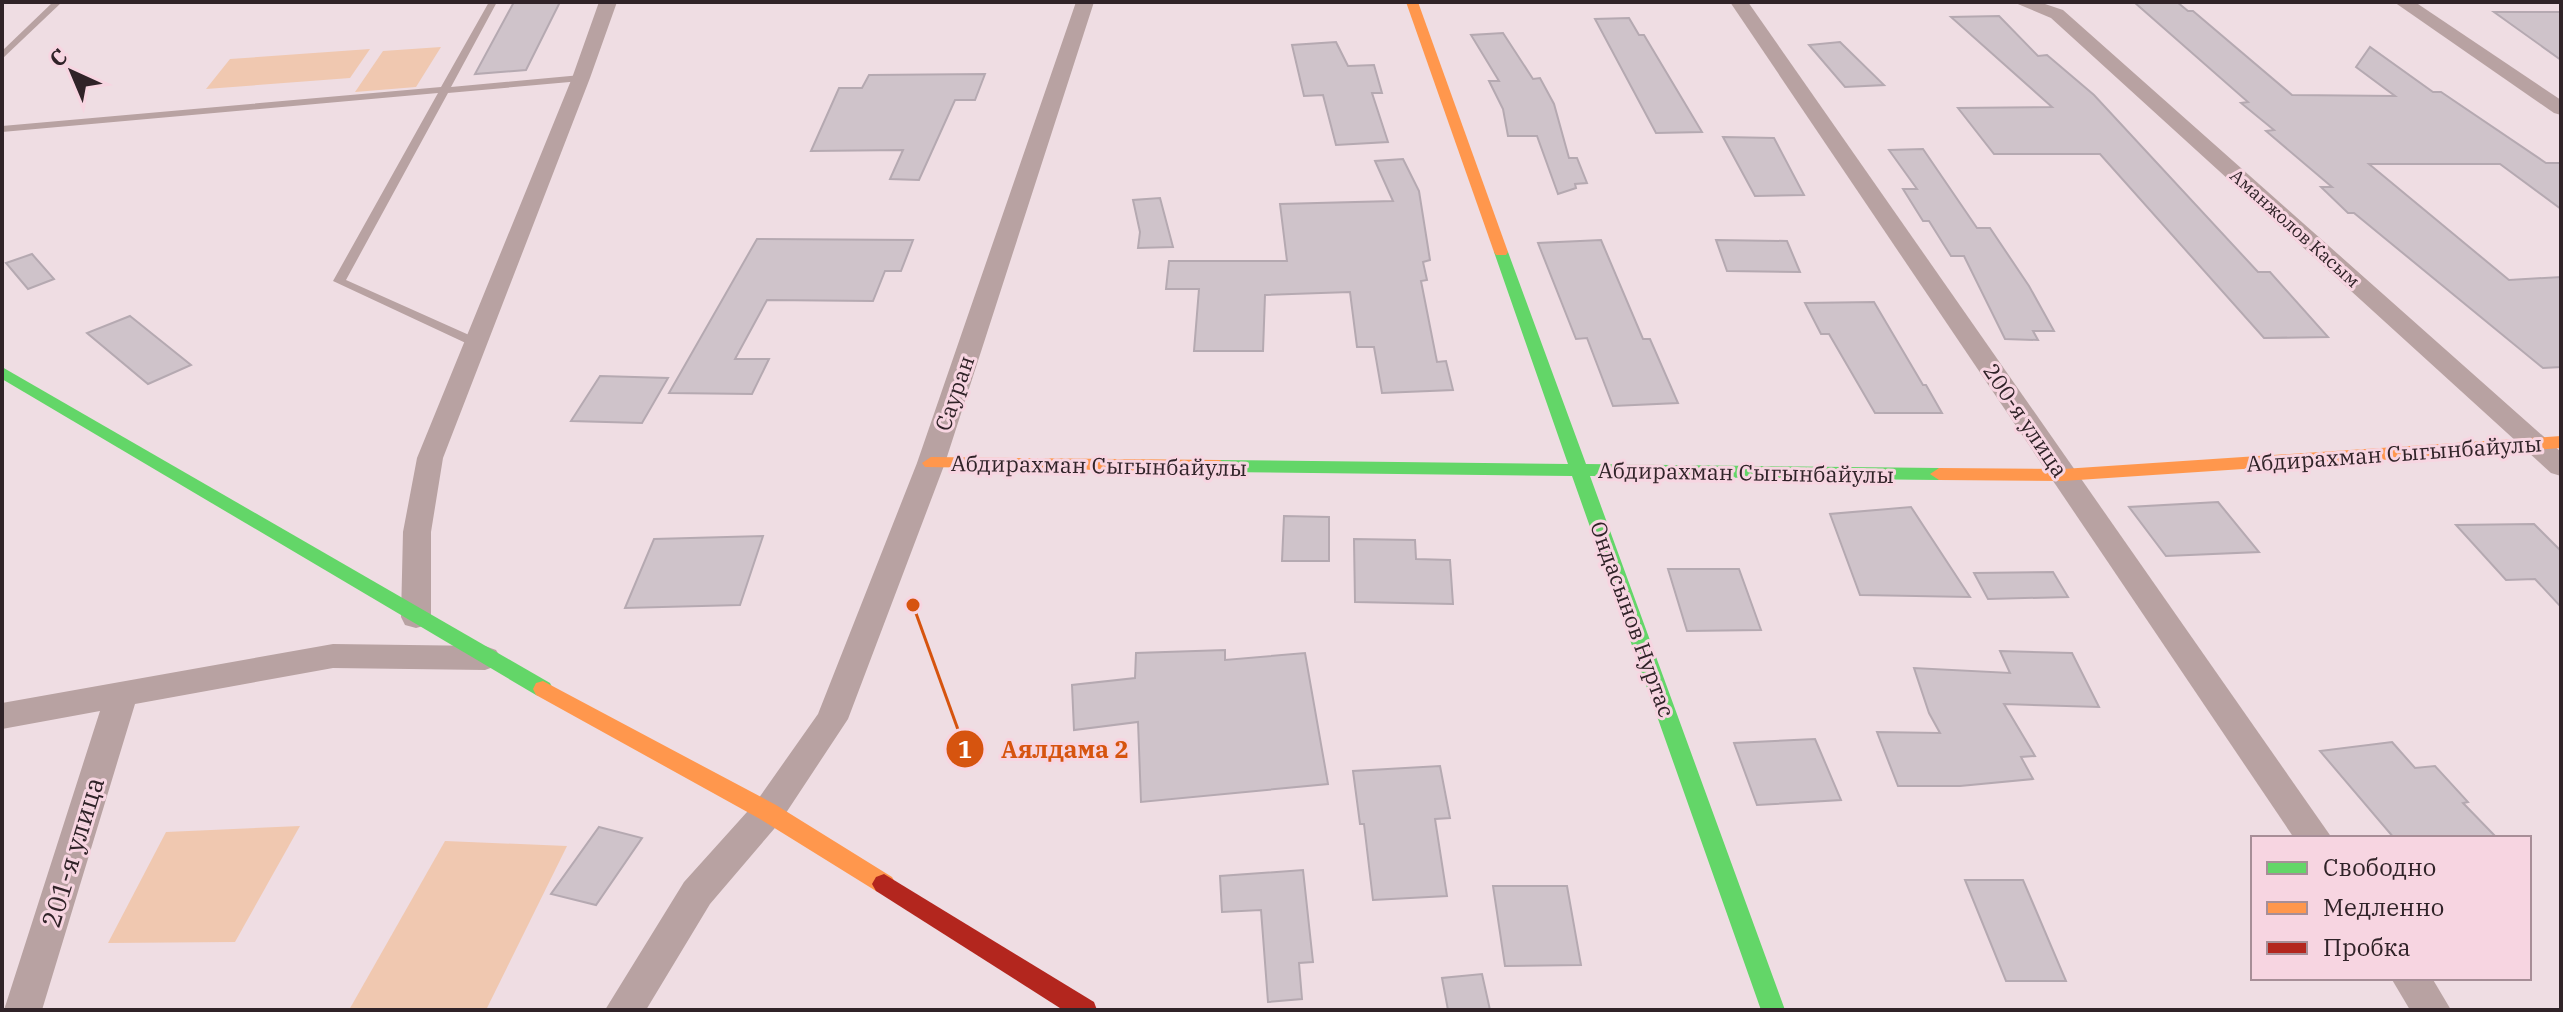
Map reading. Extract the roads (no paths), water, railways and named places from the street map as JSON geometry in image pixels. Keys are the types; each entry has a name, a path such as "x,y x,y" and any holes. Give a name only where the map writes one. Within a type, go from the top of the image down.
{"street":[{"path":"416,617 417,532 430,458 581,78 608,2"},
{"name":"Сауран","path":"624,1010 697,893 768,812 832,719 931,463 1085,2"},
{"name":"Ондасынов Нуртас","path":"1412,2 1773,1010"},
{"name":"200-я улица","path":"1739,2 2313,836"},
{"name":"Аманжолов Касым","path":"2022,2 2057,14 2561,467"},
{"path":"2403,2 2561,109"},
{"path":"2,372 486,658 768,812 1085,1010"},
{"name":"Абдирахман Сыгынбайулы","path":"931,463 2063,475 2561,442"},
{"path":"2,716 333,656 486,658"},
{"name":"201-я улица","path":"23,1010 122,693"},
{"path":"2411,980 2432,1010"}],"lane":[{"path":"2,56 58,2"},
{"path":"474,342 339,281 493,2"},
{"path":"2,129 581,78"}],"place":[{"name":"Аялдама 2","path":"913,605"}]}
